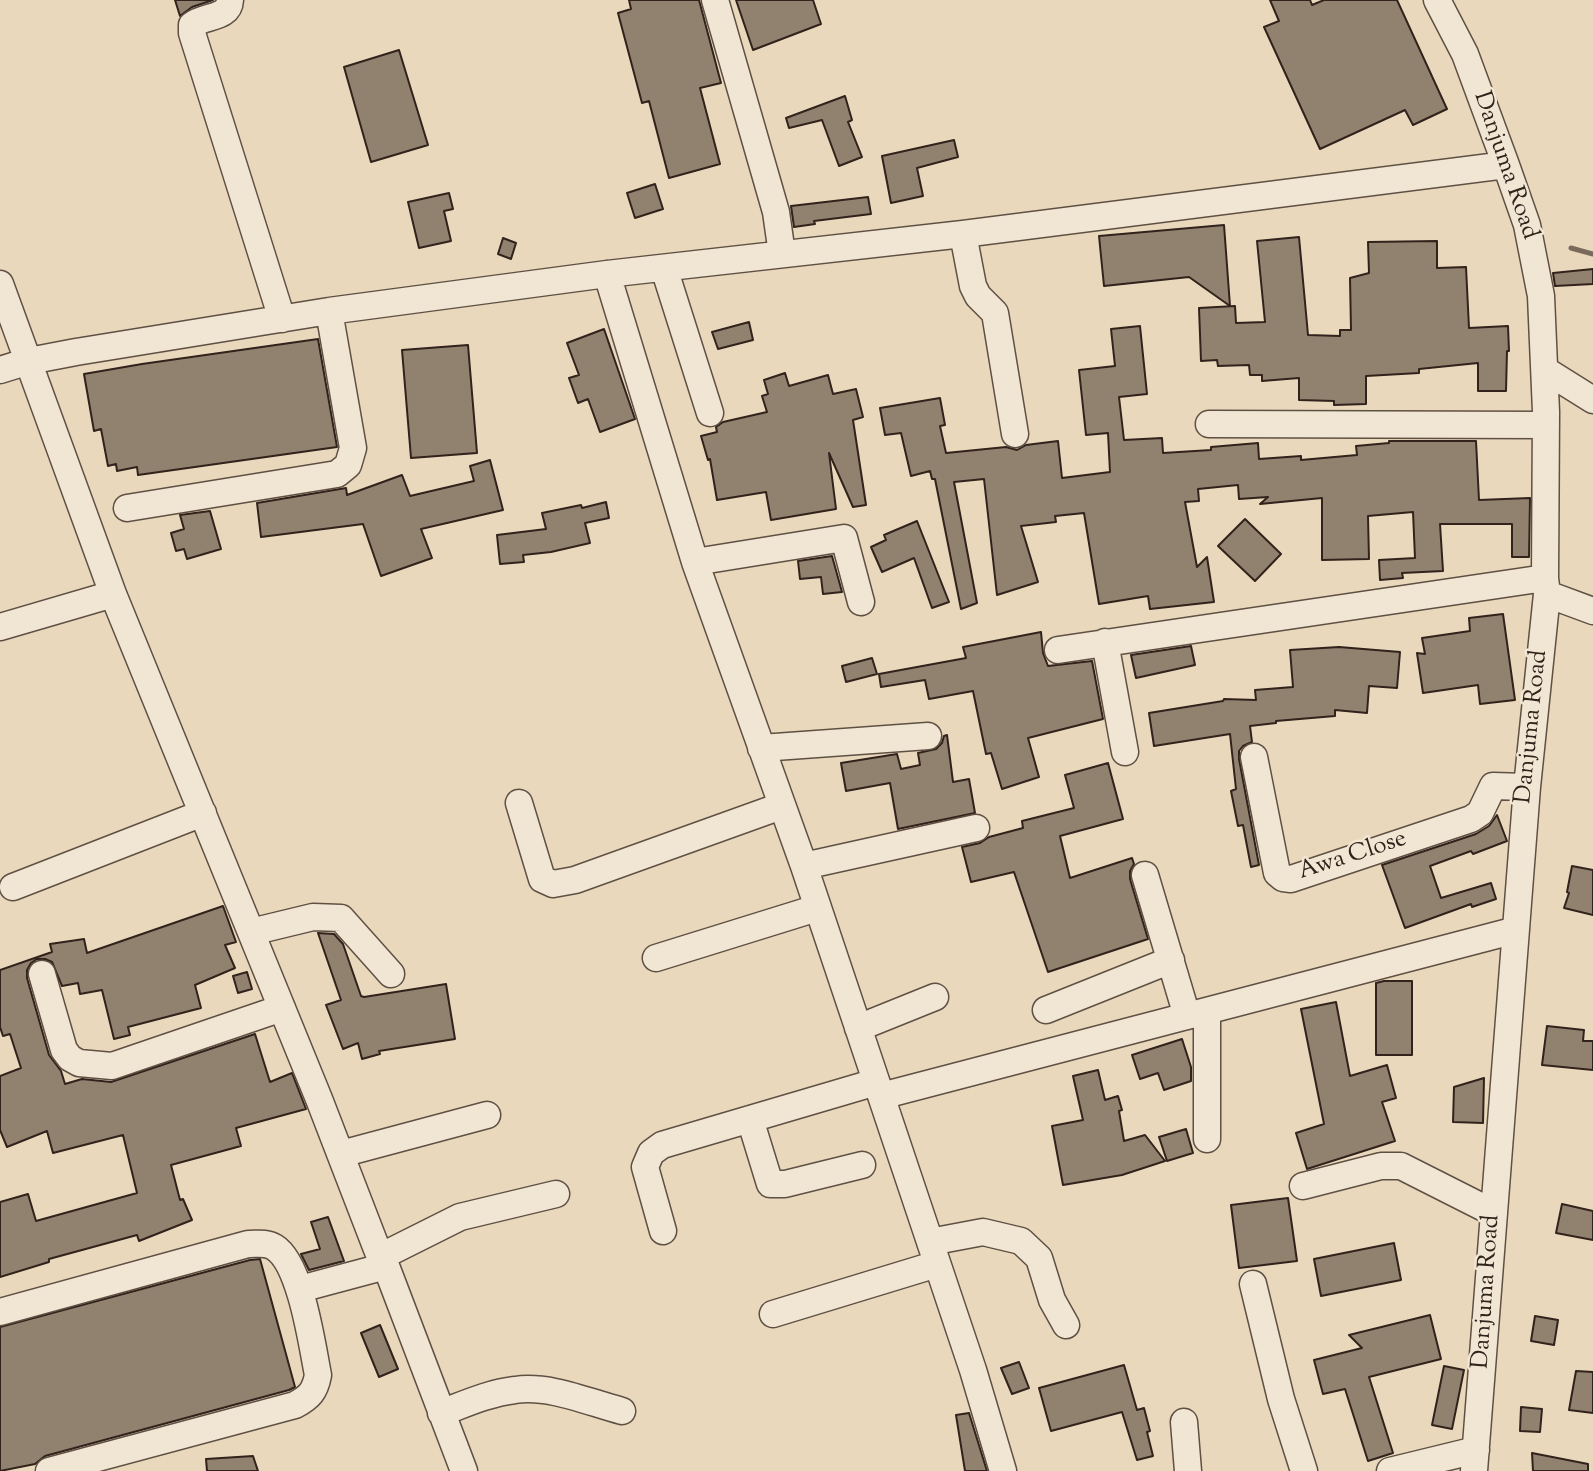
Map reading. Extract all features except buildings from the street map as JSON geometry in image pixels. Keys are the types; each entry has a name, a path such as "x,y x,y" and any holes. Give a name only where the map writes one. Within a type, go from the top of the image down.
{"street":[{"path":"230,0 225,13 198,20 192,25 192,33 282,318"},
{"path":"715,0 776,212 782,254"},
{"name":"Danjuma Road","path":"1437,0 1465,54 1527,225 1541,296 1545,370 1546,586 1527,787 1475,1460"},
{"path":"0,370 29,362 329,311 607,274 963,234 1506,165"},
{"path":"963,234 972,286 995,313 1015,434"},
{"path":"664,268 710,413"},
{"path":"607,274 695,562 804,866 934,1253 1003,1471"},
{"path":"0,284 113,594 341,1154 464,1471"},
{"path":"127,508 337,474 348,465 354,448 329,311"},
{"path":"1545,370 1593,400"},
{"path":"1209,424 1546,425"},
{"path":"695,562 844,538 861,602"},
{"path":"1058,650 1546,586 1593,611"},
{"path":"0,627 113,594"},
{"path":"1105,642 1125,752"},
{"path":"761,748 928,736"},
{"name":"Awa Close","path":"1254,757 1278,873 1283,878 1291,879 1471,819 1480,813 1493,786 1527,787"},
{"path":"519,803 542,879 553,884 575,880 781,806"},
{"path":"13,887 203,813"},
{"path":"804,866 976,828"},
{"path":"1145,875 1171,960 1197,1013 1207,1139"},
{"path":"656,958 817,908"},
{"path":"251,932 313,916 341,918 391,974"},
{"path":"663,1231 645,1167 651,1153 662,1145 750,1119 1197,1013 1516,930"},
{"path":"1046,1010 1171,960"},
{"path":"42,974 64,1050 70,1058 79,1063 113,1066 282,1008"},
{"path":"858,1028 935,998"},
{"path":"341,1154 487,1115"},
{"path":"750,1119 770,1184 785,1184 862,1165"},
{"path":"1303,1186 1381,1166 1401,1166 1494,1213"},
{"path":"300,1289 383,1261 460,1217 556,1195"},
{"path":"773,1314 983,1232 1021,1241 1039,1258 1052,1300 1066,1325"},
{"path":"0,1312 248,1244 265,1243 277,1248 300,1289 318,1375 316,1388 309,1398 295,1405 49,1471"},
{"path":"1253,1284 1280,1399 1304,1471"},
{"path":"441,1413 496,1393 518,1389 549,1391 622,1411"},
{"path":"1184,1422 1188,1471"},
{"path":"1390,1471 1475,1460"}],"waterway":[{"path":"1571,248 1593,254"}]}
